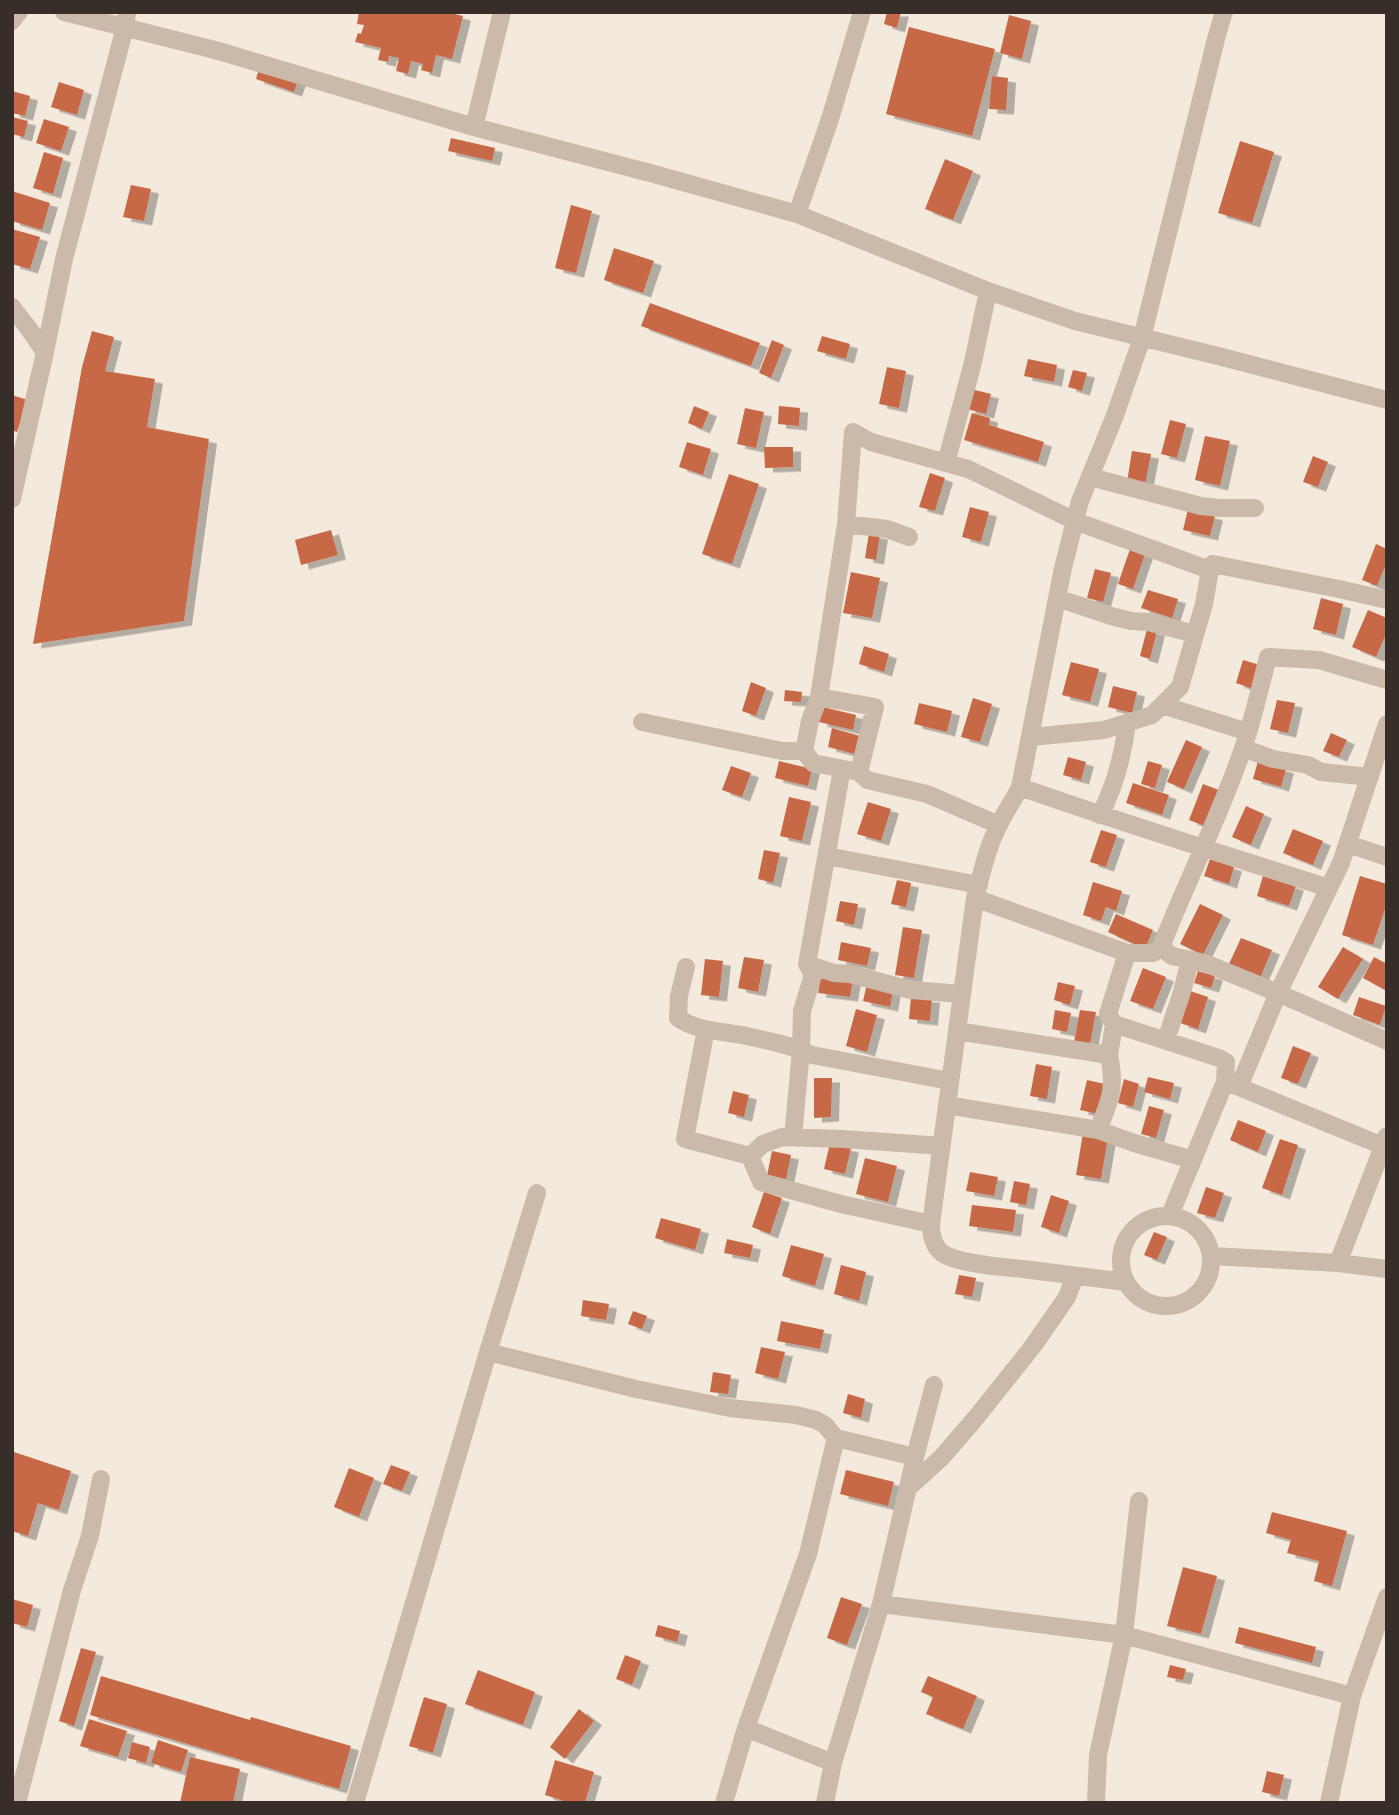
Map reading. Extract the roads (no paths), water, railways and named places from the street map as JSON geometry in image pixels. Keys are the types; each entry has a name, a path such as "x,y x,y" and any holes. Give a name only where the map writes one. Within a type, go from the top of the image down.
{"street":[{"path":"12,21 19,12"},
{"path":"64,12 126,20 474,127 797,215 988,291 1075,321 1387,400"},
{"path":"474,127 502,12"},
{"path":"797,215 830,119 862,12"},
{"path":"1126,1282 985,1264 952,1257 941,1252 935,1244 931,1236 931,1224 977,891 985,860 999,825 1020,787 1074,522 1142,338 1224,12"},
{"path":"12,499 64,259 126,20"},
{"path":"946,463 973,362 988,291"},
{"path":"12,307 45,352"},
{"path":"999,825 927,794 867,780 850,771 813,763 804,751 810,721 819,697 846,524 853,432 871,442 968,469 1074,522 1210,570"},
{"path":"1090,477 1201,506 1255,508"},
{"path":"846,524 887,530 909,537"},
{"path":"1031,737 1104,730 1152,715 1180,687 1205,604 1213,564 1387,600"},
{"path":"1057,598 1130,621 1148,622 1195,634"},
{"path":"827,856 977,891 1127,953 1153,953 1161,947 1216,820 1245,740 1268,657 1319,660 1387,680"},
{"path":"793,1137 802,1012 813,975 807,964 827,856 850,771 875,707 819,697"},
{"path":"1161,705 1245,740 1273,759 1308,765 1321,772 1370,777"},
{"path":"642,722 782,751 804,751"},
{"path":"1100,816 1121,764 1127,723"},
{"path":"1171,1215 1193,1160 1329,888 1348,844 1387,724"},
{"path":"1020,787 1100,816 1149,829 1329,888"},
{"path":"1348,844 1387,857"},
{"path":"1161,947 1172,956 1205,963 1387,1041"},
{"path":"1098,1130 1109,1104 1114,1076 1109,1055 1114,1024 1108,1014 1127,953"},
{"path":"1166,1040 1190,960"},
{"path":"807,964 818,969 850,974 911,990 962,994"},
{"path":"686,967 679,996 678,1018 686,1024 706,1030 745,1035 812,1055 950,1081"},
{"path":"1114,1024 1226,1062 1232,1084"},
{"path":"706,1030 685,1139 750,1156"},
{"path":"957,1031 1109,1055"},
{"path":"1232,1084 1385,1140 1338,1263"},
{"path":"947,1105 1098,1130 1193,1160"},
{"path":"750,1156 762,1144 782,1137 942,1146"},
{"path":"750,1156 761,1182 841,1204 931,1224"},
{"path":"355,1803 537,1193"},
{"path":"1171,1215 1186,1219 1198,1228 1208,1241 1212,1256 1210,1272 1203,1287 1192,1298 1179,1305 1163,1306 1148,1303 1136,1295 1126,1282 1121,1255 1125,1242 1143,1221 1156,1216 1171,1215"},
{"path":"1212,1256 1338,1263 1387,1269"},
{"path":"908,1488 942,1457 1017,1367 1067,1297 1075,1276"},
{"path":"488,1352 636,1389 730,1408 796,1415 825,1425 836,1438 915,1457"},
{"path":"825,1803 833,1763 881,1604 934,1385"},
{"path":"724,1803 746,1728 808,1554 836,1438"},
{"path":"17,1803 72,1591 90,1536 101,1479"},
{"path":"1096,1803 1098,1755 1124,1635 1139,1501"},
{"path":"1329,1803 1352,1696 1387,1597"},
{"path":"881,1604 1124,1635 1352,1696"},
{"path":"746,1728 833,1763"}]}
